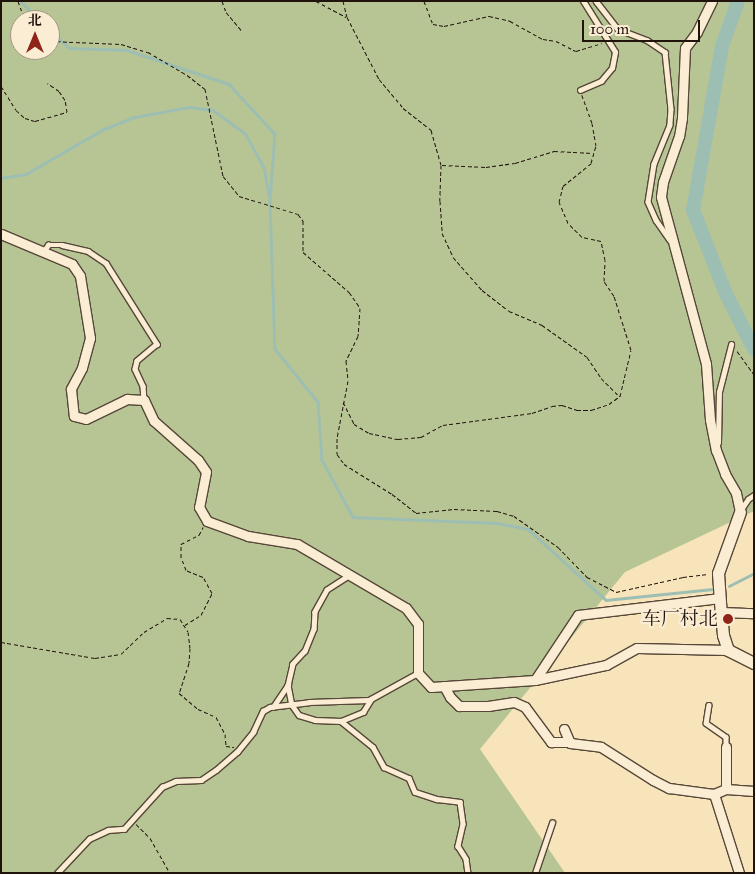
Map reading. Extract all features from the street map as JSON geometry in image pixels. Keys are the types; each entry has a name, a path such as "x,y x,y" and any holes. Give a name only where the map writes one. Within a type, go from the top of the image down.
{"street":[{"path":"712,1 698,32 685,48 682,118 679,136 663,182 661,197 706,364 710,420 719,457 725,474 736,493 740,512 718,573 723,635 728,650"},
{"path":"1,234 72,264 80,276 90,338 82,368 71,390 74,416 86,419 127,399 144,400 154,421 198,460 206,472 199,507 207,521 248,536 297,544 406,608 418,624 418,673 431,687 535,680 606,666 637,648 728,650 754,663"},
{"path":"535,680 578,614 720,598"},
{"path":"721,612 754,613"},
{"path":"444,686 450,697 460,706 488,706 514,702 525,707 550,742 570,742 601,747 652,780 669,788 714,794 726,789 754,791"},
{"path":"564,729 570,742"},
{"path":"726,747 726,789"},
{"path":"714,794 739,873"}],"lane":[{"path":"580,90 601,81 612,68 615,52 583,1"},
{"path":"596,1 618,29 647,40 665,52 671,108 670,125 654,164 648,202 656,220 674,245"},
{"path":"43,252 48,245 62,245 88,251 106,263 157,344 137,361 135,368 143,386 144,400"},
{"path":"719,457 719,392 731,345"},
{"path":"740,512 748,499 754,496"},
{"path":"273,707 288,685 293,664 305,651 314,629 315,612 327,590 350,575"},
{"path":"57,873 89,839 108,830 124,829 162,787 176,781 201,780 216,770 241,748 253,732 264,711 273,707 371,698 418,673"},
{"path":"288,685 292,705 298,715 315,720 341,722 363,712 371,698"},
{"path":"708,705 706,723 726,737 726,747"},
{"path":"341,722 373,748 384,767 409,778 415,792 437,799 460,802 463,824 458,846 466,859 468,873"},
{"path":"535,873 552,823"}],"path":[{"path":"222,1 226,12 242,31"},
{"path":"316,1 347,17"},
{"path":"343,1 347,17 379,79 403,108 431,130 441,165 440,201 442,233 453,257 482,290 509,312 542,325 587,357 601,378 620,396"},
{"path":"424,1 433,24 444,26 489,16 510,21 542,39 556,41 576,51 608,41"},
{"path":"60,41 121,44 148,52 187,75 205,89 223,176 239,196 298,214 303,221 303,252 349,292 360,308 358,336 346,361 348,381 343,402 337,454 344,464 392,494 416,513 454,510 497,511 514,516 558,547 588,577 616,592 683,577 718,573"},
{"path":"1,86 16,110 25,118 36,121 67,112 66,100 59,91 47,83"},
{"path":"343,402 354,424 369,434 398,439 421,437 443,426 532,413 552,406 562,405 577,410 591,410 609,404 620,396 631,350 614,296 604,281 605,260 601,241 582,237 568,223 559,202 563,186 591,163 596,146 592,124 580,90"},
{"path":"441,165 486,167 515,163 554,151 594,153"},
{"path":"731,345 754,374"},
{"path":"184,625 201,615 212,593 203,577 186,570 181,557 181,544 199,535 207,521"},
{"path":"1,642 95,658 122,654 144,632 167,618 180,619 188,632 190,656 178,692 198,709 216,717 225,734 226,746 241,748"},
{"path":"132,820 150,838 170,873"}],"green space":[{"path":"1,1 754,1 754,511 625,572 480,749 565,873 1,873"}],"waterway":[{"path":"21,1 30,10"},
{"path":"738,1 722,46 693,210 726,294 754,349"},
{"path":"60,39 69,48 127,50 229,84 275,134 270,201 275,349 318,402 322,460 353,517 497,523 528,529 606,600 712,589"},
{"path":"1,178 26,174 102,130 135,117 189,107 213,110 245,133 264,167 269,196"},
{"path":"729,586 754,573"}],"place":[{"name":"车厂村北","path":"728,619"}]}
